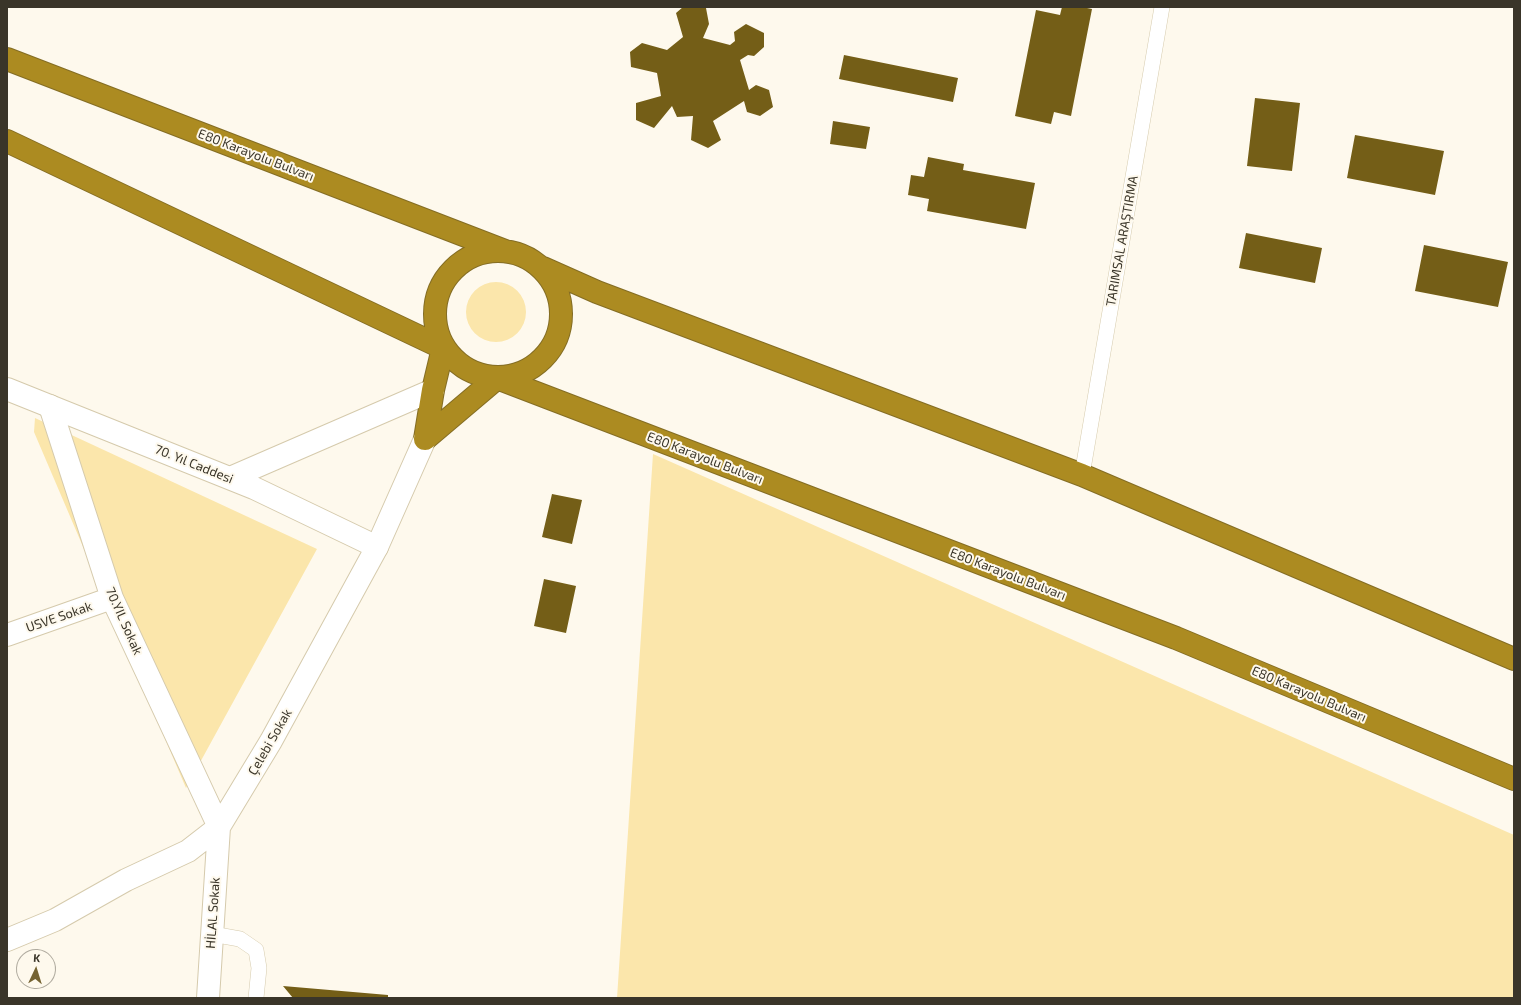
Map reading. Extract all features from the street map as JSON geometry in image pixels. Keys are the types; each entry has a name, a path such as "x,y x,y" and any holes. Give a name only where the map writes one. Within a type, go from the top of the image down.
{"highway":[{"name":"E80 Karayolu Bulvarı","path":"7,59 505,251"},
{"path":"7,141 444,348"},
{"path":"543,268 556,286 562,306 561,328 552,348 538,364 518,374 497,378 476,374 457,363 444,348 436,329 434,309 439,289 450,272 466,259 485,252 505,251 524,256 543,268 597,292 1082,475 1514,660"},
{"path":"425,439 433,390 444,348"},
{"path":"425,439 497,378"},
{"name":"E80 Karayolu Bulvarı","path":"497,378 1176,638 1514,780"}],"street":[{"name":"70. Yıl Caddesi","path":"7,389 254,488 377,547"},
{"path":"230,478 433,390"},
{"name":"70.YIL Sokak","path":"50,406 112,598 219,828"},
{"name":"Çelebi Sokak","path":"7,940 55,920 126,880 188,851 219,828 271,741 377,547 425,439"},
{"name":"USVE Sokak","path":"7,635 112,598"},
{"name":"HİLAL Sokak","path":"208,998 219,828"}],"lane":[{"name":"TARIMSAL ARAŞTIRMA","path":"1082,475 1162,7"},
{"path":"212,934 240,940 256,950 259,968 256,998"}],"shaded area":[{"path":"496,282 513,287 521,295 526,312 521,329 513,337 496,342 479,337 471,329 466,312 471,295 479,287"},
{"path":"35,418 317,549 186,788 34,432"},
{"path":"653,454 1514,835 1514,998 617,998"}],"building":[{"path":"683,7 706,8 709,24 703,38 730,45 735,41 734,32 746,24 764,33 764,47 754,56 748,55 740,60 749,90 756,85 769,90 773,107 760,116 747,112 744,101 713,121 721,140 708,148 691,140 693,116 677,117 672,106 654,128 636,120 636,103 661,96 657,73 631,67 630,52 642,43 667,50 683,37 676,13"},
{"path":"1062,7 1082,7 1092,9 1071,116 1054,112 1051,124 1015,116 1036,10 1060,15"},
{"path":"844,55 958,78 953,102 839,79"},
{"path":"1255,98 1300,103 1292,171 1247,166"},
{"path":"833,121 870,127 866,149 830,144"},
{"path":"1355,135 1444,151 1435,195 1347,178"},
{"path":"928,157 964,164 963,170 1035,183 1026,229 927,211 929,199 908,195 911,175 924,177"},
{"path":"1246,233 1322,248 1315,283 1239,268"},
{"path":"1424,245 1508,262 1498,307 1415,291"},
{"path":"552,494 582,500 572,544 542,537"},
{"path":"544,579 576,586 566,633 534,626"},
{"path":"283,986 388,995 388,998 293,998"}]}
